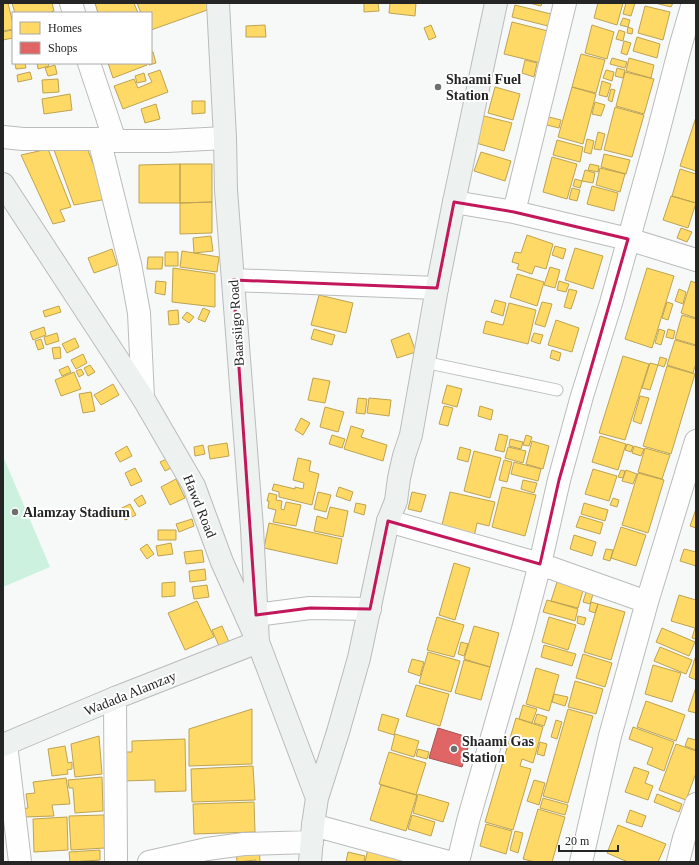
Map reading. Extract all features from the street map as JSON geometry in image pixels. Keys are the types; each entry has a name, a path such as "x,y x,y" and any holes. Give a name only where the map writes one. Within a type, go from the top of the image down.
{"street":[{"name":"Baarsiigo Road","path":"218,3 225,138 226,190 252,528 258,642"},
{"path":"317,798 359,658 388,521 396,501 404,456 411,435 437,288 496,3"},
{"path":"514,212 565,3"},
{"path":"458,862 468,820 523,629 540,564 563,464 582,396 611,303 681,44 694,3"},
{"path":"89,64 107,140 139,313 143,398"},
{"path":"4,134 23,139 167,141 225,138"},
{"name":"Hawd Road","path":"3,184 143,398 194,486 222,562 258,642 317,798 312,843"},
{"path":"454,202 514,212 628,239 696,260"},
{"path":"233,280 437,288"},
{"path":"581,862 610,736 647,602 696,441"},
{"path":"388,521 540,564 647,602"},
{"path":"256,615 310,608 370,609"},
{"name":"Wadada Alamzay","path":"4,744 115,698 258,642"},
{"path":"115,698 116,862"},
{"path":"4,744 20,862"},
{"path":"678,862 684,838 696,804"},
{"path":"149,862 207,849 244,844 312,843 450,862"}],"lane":[{"path":"424,362 557,390"}],"highlighted area":[{"path":"454,202 514,212 628,239 559,480 540,564 388,521 370,609 310,608 256,615 233,280 437,288"}],"green space":[{"name":"Alamzay Stadium","path":"3,456 50,567 3,587"}],"building: Homes":[{"path":"8,3 12,20 12,29 3,31 3,4"},
{"path":"12,3 52,3 54,11 51,12 15,12"},
{"path":"95,3 134,3 138,12 98,12"},
{"path":"137,3 208,3 210,9 152,30 152,12 141,12"},
{"path":"364,3 378,3 379,11 364,12"},
{"path":"390,3 416,3 415,16 389,13"},
{"path":"529,3 542,3 541,6"},
{"path":"598,3 623,3 617,25 594,18"},
{"path":"626,3 635,3 631,16 623,14"},
{"path":"655,3 673,3 671,7"},
{"path":"515,5 551,14 548,26 512,17"},
{"path":"645,6 670,12 663,40 638,33"},
{"path":"623,18 630,20 628,27 620,25"},
{"path":"512,22 548,31 541,63 504,54"},
{"path":"265,25 266,37 246,37 246,26"},
{"path":"431,25 436,37 429,40 424,28"},
{"path":"592,25 614,32 607,59 585,53"},
{"path":"628,27 633,29 632,34 627,33"},
{"path":"12,30 12,38 3,40 3,32"},
{"path":"619,30 625,32 623,41 616,39"},
{"path":"637,37 660,44 657,58 633,51"},
{"path":"624,41 631,43 627,55 621,53"},
{"path":"153,52 156,63 149,65 152,64"},
{"path":"581,54 605,60 596,93 572,87"},
{"path":"612,58 627,62 625,68 610,64"},
{"path":"629,58 654,65 651,78 626,71"},
{"path":"525,60 537,63 534,77 522,73"},
{"path":"15,64 25,64 26,68 16,69"},
{"path":"37,64 48,64 49,66 38,69"},
{"path":"108,64 147,64 147,65 113,78"},
{"path":"55,65 57,74 48,76 45,68"},
{"path":"617,68 625,70 623,78 615,76"},
{"path":"160,70 168,92 123,109 114,86 134,79 138,88 152,82 148,74"},
{"path":"606,70 614,72 612,81 603,78"},
{"path":"30,72 32,79 18,82 17,75"},
{"path":"625,72 654,79 644,114 616,106"},
{"path":"144,73 146,81 137,83 135,76"},
{"path":"58,79 59,92 43,93 42,80"},
{"path":"602,81 611,84 607,97 599,95"},
{"path":"495,87 520,94 513,120 488,113"},
{"path":"572,87 596,94 583,144 558,137"},
{"path":"611,89 615,90 612,102 608,100"},
{"path":"70,94 72,110 44,114 42,99"},
{"path":"192,101 205,101 205,113 192,114"},
{"path":"595,102 605,105 601,116 592,114"},
{"path":"156,104 160,119 145,123 141,109"},
{"path":"615,107 644,115 632,157 604,150"},
{"path":"484,116 512,123 504,151 476,143"},
{"path":"545,116 561,120 559,128 543,124"},
{"path":"696,117 696,171 680,166"},
{"path":"598,132 605,134 601,150 594,149"},
{"path":"587,139 594,141 591,154 584,152"},
{"path":"557,140 583,147 580,162 553,155"},
{"path":"85,143 107,199 74,205 54,150"},
{"path":"48,149 71,207 60,210 65,221 53,224 21,155"},
{"path":"481,152 511,161 505,181 474,171"},
{"path":"604,154 630,160 626,174 601,167"},
{"path":"552,157 577,164 567,199 543,192"},
{"path":"180,164 212,164 212,202 180,203"},
{"path":"180,164 180,203 139,203 139,165"},
{"path":"590,164 599,166 598,172 588,170"},
{"path":"600,168 625,174 620,192 596,185"},
{"path":"680,169 696,174 696,203 672,196"},
{"path":"585,170 595,173 593,183 582,181"},
{"path":"575,179 582,181 580,188 573,186"},
{"path":"592,186 618,193 614,211 587,204"},
{"path":"572,188 580,190 577,201 569,199"},
{"path":"671,196 696,203 688,228 663,220"},
{"path":"212,202 212,233 180,234 180,203"},
{"path":"681,228 692,232 687,242 677,238"},
{"path":"527,235 553,244 546,269 535,266 532,274 517,269 519,264 512,262 515,252 521,253"},
{"path":"211,236 213,251 194,253 193,238"},
{"path":"555,246 566,249 563,259 552,255"},
{"path":"575,248 603,256 593,289 565,280"},
{"path":"112,249 117,265 94,273 88,258"},
{"path":"182,251 219,257 217,272 180,267"},
{"path":"165,252 178,252 178,266 165,266"},
{"path":"148,257 163,257 162,269 147,269"},
{"path":"550,267 560,270 555,288 544,285"},
{"path":"173,268 215,274 215,307 172,302"},
{"path":"647,268 674,276 652,348 625,339"},
{"path":"517,274 544,282 537,306 510,297"},
{"path":"156,281 166,282 165,295 155,293"},
{"path":"559,281 569,284 566,292 557,290"},
{"path":"691,281 696,283 696,318 681,313"},
{"path":"569,289 577,291 571,309 564,307"},
{"path":"679,289 686,292 683,304 675,301"},
{"path":"319,295 353,303 346,333 311,325"},
{"path":"495,300 506,303 503,316 491,312"},
{"path":"542,302 552,304 545,327 535,324"},
{"path":"667,302 673,304 668,320 662,318"},
{"path":"509,303 536,310 528,344 483,333 486,321 503,325"},
{"path":"59,306 61,312 45,317 43,311"},
{"path":"203,308 210,311 205,322 198,319"},
{"path":"178,310 179,324 169,325 168,311"},
{"path":"187,312 194,317 189,323 182,318"},
{"path":"682,315 696,319 696,345 675,339"},
{"path":"556,320 579,328 572,352 548,345"},
{"path":"44,327 46,335 33,340 30,332"},
{"path":"314,329 335,335 332,345 311,339"},
{"path":"659,329 665,331 661,345 655,343"},
{"path":"668,329 675,331 673,339 666,337"},
{"path":"57,333 59,341 46,345 44,337"},
{"path":"409,333 416,352 397,358 391,340"},
{"path":"534,333 543,335 540,344 531,341"},
{"path":"75,338 79,347 67,353 62,344"},
{"path":"41,339 44,348 38,350 35,341"},
{"path":"675,340 696,346 696,363 693,373 667,365"},
{"path":"60,347 61,358 54,359 52,348"},
{"path":"552,350 561,353 559,361 550,358"},
{"path":"83,354 87,363 76,369 71,360"},
{"path":"623,356 649,364 625,440 599,433"},
{"path":"660,357 667,359 664,367 658,365"},
{"path":"650,363 658,365 650,390 642,388"},
{"path":"90,365 95,372 88,376 84,368"},
{"path":"68,366 71,372 62,376 59,370"},
{"path":"667,366 695,374 671,454 643,446"},
{"path":"81,369 84,374 79,377 76,371"},
{"path":"74,372 81,389 61,396 55,380"},
{"path":"313,378 330,381 325,403 308,400"},
{"path":"113,384 119,395 101,405 94,395"},
{"path":"447,385 462,389 457,407 442,403"},
{"path":"91,392 95,411 83,413 79,394"},
{"path":"640,396 649,398 641,424 633,421"},
{"path":"358,398 367,399 365,414 356,413"},
{"path":"369,398 391,400 389,416 367,413"},
{"path":"444,406 453,408 448,426 439,424"},
{"path":"480,406 493,410 491,420 478,416"},
{"path":"325,407 344,412 338,432 320,427"},
{"path":"301,418 310,423 303,435 295,430"},
{"path":"351,426 364,430 361,437 387,445 383,461 344,449"},
{"path":"499,434 508,436 504,452 495,450"},
{"path":"332,435 345,439 342,448 329,444"},
{"path":"526,435 532,437 529,446 523,445"},
{"path":"600,436 626,444 618,470 592,462"},
{"path":"510,439 523,442 521,449 509,446"},
{"path":"532,441 549,446 543,469 526,464"},
{"path":"227,443 229,456 210,459 208,446"},
{"path":"627,444 633,446 631,452 625,450"},
{"path":"203,445 205,454 195,456 194,447"},
{"path":"127,446 132,456 120,462 115,453"},
{"path":"634,446 644,449 641,456 632,453"},
{"path":"460,447 471,450 468,462 457,459"},
{"path":"508,447 526,451 523,463 505,458"},
{"path":"645,448 670,455 662,479 638,472"},
{"path":"474,451 501,458 490,498 464,491"},
{"path":"298,458 311,461 309,471 319,474 312,505 279,497 279,492 272,490 274,484 295,489 295,487 303,489 304,483 293,480"},
{"path":"167,459 171,468 165,471 160,462"},
{"path":"504,460 512,462 507,482 499,480"},
{"path":"514,462 541,469 538,481 511,474"},
{"path":"135,468 142,481 131,486 125,473"},
{"path":"593,469 617,476 609,501 585,494"},
{"path":"621,470 625,471 623,478 618,477"},
{"path":"626,470 637,474 633,484 622,481"},
{"path":"638,473 664,480 648,533 622,525"},
{"path":"176,479 185,498 170,505 161,487"},
{"path":"523,480 537,483 534,493 521,489"},
{"path":"339,487 353,492 350,501 336,496"},
{"path":"502,487 536,495 525,536 492,527"},
{"path":"318,492 331,495 326,512 314,509"},
{"path":"412,492 426,495 421,512 408,509"},
{"path":"450,492 495,502 489,526 477,523 474,537 441,529"},
{"path":"269,493 277,495 276,500 282,501 281,509 284,510 286,502 301,505 296,526 273,522 276,510 268,508 269,501 267,501"},
{"path":"142,495 146,503 139,507 134,500"},
{"path":"613,498 619,500 617,507 610,505"},
{"path":"356,503 366,505 364,515 354,512"},
{"path":"584,503 608,510 605,521 581,514"},
{"path":"130,504 136,515 125,520 120,509"},
{"path":"330,507 348,511 343,537 314,531 317,516 327,519"},
{"path":"696,509 696,528 690,526"},
{"path":"580,516 603,523 600,534 576,527"},
{"path":"192,519 194,526 179,532 176,524"},
{"path":"269,523 342,539 337,564 264,548"},
{"path":"621,527 646,535 636,566 611,558"},
{"path":"158,530 176,530 176,540 158,540"},
{"path":"574,535 596,542 592,556 570,549"},
{"path":"171,543 173,554 158,556 156,546"},
{"path":"147,544 154,554 147,559 140,549"},
{"path":"606,549 613,550 610,561 603,559"},
{"path":"684,549 696,552 696,566 680,561"},
{"path":"202,550 204,562 186,564 184,552"},
{"path":"454,563 470,568 455,620 439,615"},
{"path":"205,569 206,580 190,582 189,571"},
{"path":"558,579 584,587 578,608 551,601"},
{"path":"175,582 175,596 162,597 162,583"},
{"path":"207,585 209,597 194,599 192,587"},
{"path":"587,589 594,591 590,604 583,602"},
{"path":"679,595 696,600 696,639 692,638 695,628 671,621"},
{"path":"547,600 578,609 575,621 543,612"},
{"path":"197,601 214,637 185,650 168,613"},
{"path":"591,602 598,604 595,613 589,611"},
{"path":"598,604 625,612 611,660 584,652"},
{"path":"578,616 586,618 584,625 577,623"},
{"path":"437,617 464,625 454,657 427,650"},
{"path":"549,617 576,625 568,650 542,642"},
{"path":"222,626 229,642 219,646 212,630"},
{"path":"474,626 499,633 490,667 464,659"},
{"path":"662,628 695,642 689,656 656,642"},
{"path":"461,642 468,644 464,656 458,654"},
{"path":"544,645 576,654 572,666 541,657"},
{"path":"660,647 692,660 686,674 654,661"},
{"path":"428,652 460,661 451,692 419,683"},
{"path":"583,654 612,663 605,687 576,678"},
{"path":"696,655 696,680 689,677"},
{"path":"412,659 424,662 420,676 408,672"},
{"path":"464,660 490,667 481,700 455,693"},
{"path":"653,665 681,673 672,702 645,694"},
{"path":"536,668 559,675 549,711 526,704"},
{"path":"575,681 603,689 596,714 568,707"},
{"path":"416,685 449,694 440,726 406,716"},
{"path":"696,687 696,713 688,711"},
{"path":"554,694 568,697 565,706 552,702"},
{"path":"646,701 685,715 676,741 637,727"},
{"path":"523,705 537,709 532,723 519,719"},
{"path":"252,709 252,764 189,766 189,729"},
{"path":"568,709 593,716 568,803 543,796"},
{"path":"382,714 399,719 394,735 378,730"},
{"path":"537,714 547,717 544,726 534,723"},
{"path":"516,718 543,727 533,763 522,759 520,766 531,769 513,830 485,822"},
{"path":"556,720 562,722 557,739 551,737"},
{"path":"633,727 674,742 664,771 647,764 653,748 629,739"},
{"path":"395,734 419,741 414,757 391,750"},
{"path":"99,736 102,774 75,777 71,744"},
{"path":"688,738 696,740 696,750 685,746"},
{"path":"185,739 186,791 155,792 155,780 123,781 123,752 132,752 132,741"},
{"path":"540,742 547,744 544,756 537,754"},
{"path":"676,744 696,751 696,773 686,800 659,790"},
{"path":"65,746 68,763 72,762 72,769 67,770 68,774 52,776 48,749"},
{"path":"418,749 429,752 427,759 416,756"},
{"path":"389,752 426,763 416,795 379,784"},
{"path":"253,766 255,800 192,802 191,769"},
{"path":"634,767 649,772 645,783 653,786 648,800 625,792"},
{"path":"102,777 103,811 75,813 73,788 69,788 68,780"},
{"path":"66,778 70,804 52,805 54,816 23,817 22,809 28,808 26,794 35,793 33,782"},
{"path":"534,780 545,783 539,805 527,801"},
{"path":"381,785 417,795 406,831 370,820"},
{"path":"418,794 449,803 443,822 413,813"},
{"path":"657,794 682,804 679,812 654,802"},
{"path":"543,798 568,805 565,815 540,808"},
{"path":"254,802 255,832 194,834 193,804"},
{"path":"538,809 565,817 552,862 535,862 523,859"},
{"path":"630,810 646,816 642,827 626,822"},
{"path":"104,815 105,848 71,850 69,816"},
{"path":"412,815 435,822 431,836 408,829"},
{"path":"67,817 68,850 34,852 33,819"},
{"path":"486,824 512,831 506,854 480,846"},
{"path":"618,825 666,844 658,862 628,862 607,853"},
{"path":"515,831 523,833 518,853 510,850"},
{"path":"259,846 260,862 256,862 256,860 237,862 236,848"},
{"path":"368,849 422,862 365,862"},
{"path":"100,850 100,860 70,862 69,852"},
{"path":"348,852 365,856 364,862 346,862"}],"building: Shops":[{"path":"438,728 471,738 462,767 429,758"}],"place":[{"name":"Shaami Fuel Station","path":"438,87"},
{"name":"Alamzay Stadium","path":"15,512"},
{"name":"Shaami Gas Station","path":"454,749"}]}
